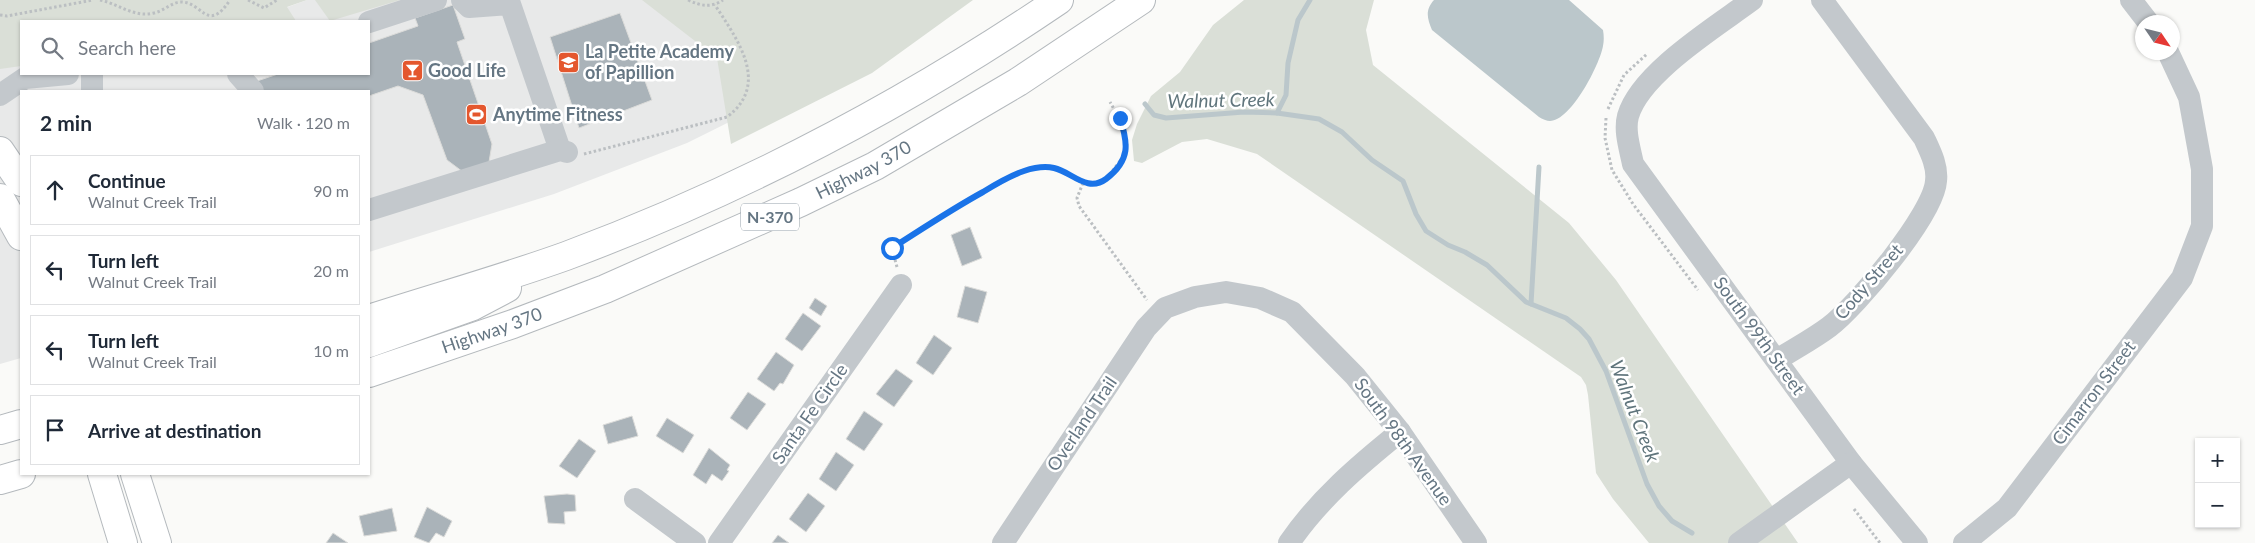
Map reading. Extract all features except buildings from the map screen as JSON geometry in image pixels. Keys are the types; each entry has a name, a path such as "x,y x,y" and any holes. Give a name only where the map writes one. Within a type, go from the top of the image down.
{"main road":[{"name":"N-370","path":"370,319 565,256 717,192 857,123 1000,40 1059,0"},
{"name":"Highway 370","path":"370,373 512,324 605,289 801,202 875,166 947,124 1026,76 1141,0"},
{"path":"0,152 20,181"},
{"path":"0,198 20,234"},
{"path":"370,343 473,306 565,256"},
{"path":"0,430 20,424"},
{"path":"0,480 20,474"},
{"path":"102,475 123,543"},
{"path":"135,475 157,543"}],"street":[{"path":"370,22 436,0"},
{"path":"370,210 444,185 564,151 510,4 469,7 462,0"},
{"name":"South 99th Street","path":"1752,0 1699,38 1649,80 1637,97 1628,116 1628,139 1634,164 1851,463 1917,543"},
{"name":"Cody Street","path":"1777,360 1830,326 1865,291 1899,251 1921,219 1937,182 1933,158 1924,138 1822,0"},
{"path":"2131,0 2143,15"},
{"name":"Cimarron Street","path":"1964,543 2007,508 2182,278 2202,226 2202,169 2189,97 2172,60"},
{"path":"0,94 25,78 57,75"},
{"path":"92,75 92,90"},
{"path":"230,75 231,90"},
{"path":"239,75 252,90"},
{"name":"Santa Fe Circle","path":"719,543 901,285"},
{"name":"South 98th Avenue","path":"1161,311 1195,297 1226,292 1260,298 1292,312 1355,376 1400,432 1476,543"},
{"name":"Overland Trail","path":"1003,543 1132,348 1161,311"},
{"path":"1289,543 1301,526 1352,471 1400,432"},
{"path":"1739,543 1851,463"},
{"path":"635,499 696,543"}],"path":[{"path":"0,15 7,16 93,0"},
{"path":"100,0 135,14 145,15 157,13 179,2 187,3 206,15 211,16 223,11 230,0"},
{"path":"248,0 264,8 277,0"},
{"path":"688,0 702,6 715,5 723,0"},
{"path":"564,151 587,154 728,117 736,111 743,103 749,82 747,67 742,47 715,5"},
{"path":"892,248 965,202 1024,171 1054,168 1083,183 1096,184 1106,179 1124,156 1127,145 1120,118 1110,102"},
{"path":"1083,183 1077,198 1079,206 1161,311"},
{"path":"1854,510 1880,543"}],"shaded area":[{"path":"0,0 307,0 287,7 295,20 20,20 20,66 0,69"},
{"path":"307,0 674,0 816,79 687,143 554,194 370,252 370,90 20,90 20,358 0,364 0,36 20,34 20,75 370,75 370,20 235,20 255,19"},
{"path":"315,0 400,0 333,20 329,20"},
{"path":"642,0 973,0 872,73 731,144 717,58"},
{"path":"1244,0 1374,0 1366,30 1373,65 1569,223 1616,280 1798,543 1649,543 1613,499 1596,473 1588,395 1586,385 1581,377 1257,154 1207,139 1182,142 1142,163 1134,161 1132,140 1137,124 1151,96 1180,72 1213,25"},
{"path":"1434,0 1569,0 1603,30 1604,42 1601,54 1583,90 1567,112 1558,119 1546,120 1539,117 1432,30 1428,14 1429,7"}],"waterway":[{"path":"1277,113 1286,95 1288,63 1298,20 1310,0"},
{"name":"Walnut Creek","path":"1145,104 1154,115 1166,118 1244,112 1277,113 1319,119 1342,132 1372,160 1403,181 1416,214 1426,231 1448,245 1465,252 1487,265 1526,302 1566,318 1589,339 1606,371 1647,484 1659,506 1672,521 1692,533"},
{"path":"1531,304 1539,167"}],"place":[{"name":"La Petite Academy of Papillion","path":"569,62"},
{"name":"Good Life","path":"412,71"},
{"name":"Anytime Fitness","path":"477,115"}],"route":[{"path":"892,248 965,202 1024,171 1054,168 1085,184 1096,184 1106,179 1117,168 1124,156 1127,145 1120,118"}]}
